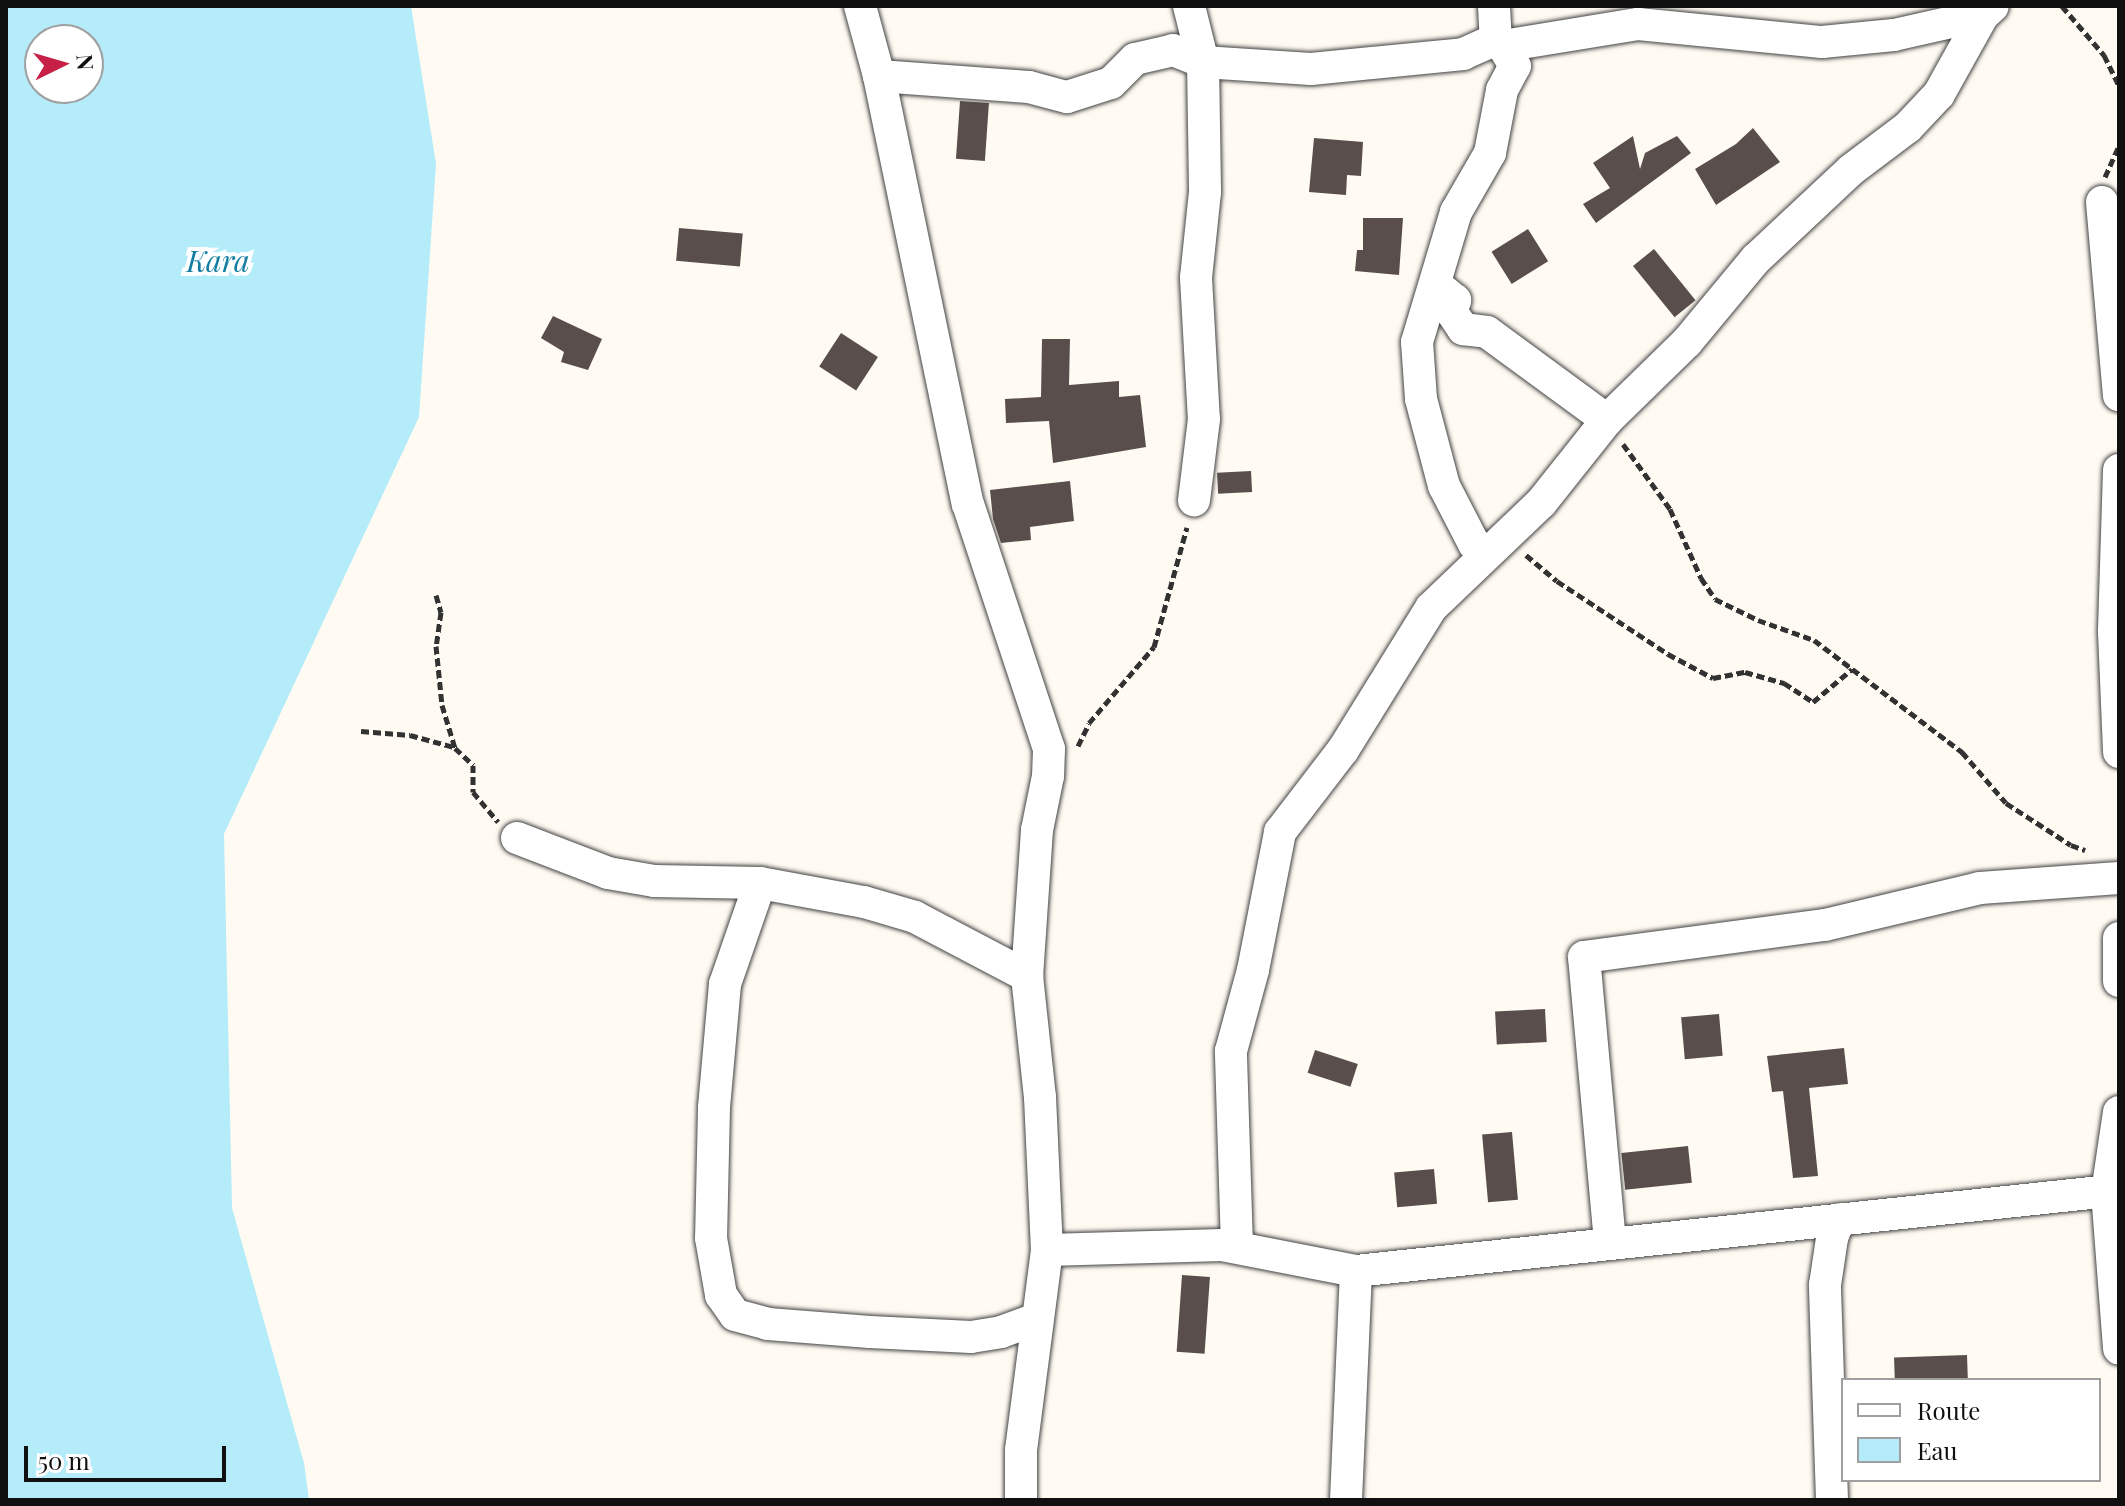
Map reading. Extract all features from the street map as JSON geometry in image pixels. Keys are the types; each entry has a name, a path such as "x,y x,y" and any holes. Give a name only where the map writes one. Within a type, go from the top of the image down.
{"street":[{"path":"860,6 879,76 968,504 1049,749 1048,776 1037,830 1027,976 1040,1097 1047,1250 1021,1450 1021,1500"},
{"path":"1189,6 1203,62 1205,192 1196,278 1204,419 1194,500"},
{"path":"1488,552 1474,544 1444,486 1421,399 1417,342 1456,212 1490,153 1502,90 1515,66 1500,42 1494,6"},
{"path":"879,76 1029,87 1067,97 1111,83 1135,59 1173,50 1203,62 1325,68 1463,54 1500,42 1638,24 1822,42 1894,35 1988,10"},
{"path":"1237,1247 1231,1051 1253,970 1280,832 1343,750 1431,608 1541,503 1607,420 1687,342 1756,259 1851,170 1908,127 1939,94 1988,10"},
{"path":"2102,202 2119,395"},
{"path":"1435,284 1455,300 1451,311 1463,329 1487,332 1607,420"},
{"path":"2119,470 2114,632 2119,752"},
{"path":"517,838 608,873 654,881 760,883 864,902 915,917 1027,976"},
{"path":"1610,1242 1584,957 1825,925 1980,888 2119,878"},
{"path":"760,883 725,984 714,1108 711,1238 721,1295 735,1315 768,1324 870,1332 971,1337 1001,1332 1036,1319"},
{"path":"2119,938 2119,981"},
{"path":"2119,1112 2113,1191 2119,1349"},
{"path":"1047,1250 1237,1247 1356,1271 2113,1191"},
{"path":"1832,1500 1825,1285 1832,1238 1839,1219"},
{"path":"1346,1500 1356,1271"}],"path":[{"path":"2062,6 2104,55 2119,86"},
{"path":"1607,420 1670,509 1701,578 1715,599 1758,620 1814,640 1912,711 1962,752 2006,803 2071,845 2092,853"},
{"path":"1076,750 1089,723 1154,647 1194,500"},
{"path":"1488,552 1519,549 1557,581 1668,654 1713,678 1745,672 1784,683 1813,702 1852,669"},
{"path":"436,595 441,612 436,646 442,705 455,748"},
{"path":"361,731 410,735 455,748 473,765 473,792 479,801 517,838"}],"water":[{"name":"Kara","path":"6,6 411,6 436,164 419,417 224,834 232,1208 304,1463 309,1500 6,1500"}],"building":[{"path":"960,101 989,103 985,161 956,159"},
{"path":"1753,128 1780,162 1716,205 1695,169 1736,144"},
{"path":"1633,136 1640,169 1645,153 1677,136 1691,153 1596,223 1583,204 1610,188 1593,163"},
{"path":"1314,138 1363,142 1361,176 1347,175 1346,195 1309,192"},
{"path":"1363,218 1403,218 1399,275 1355,271 1357,250 1363,250"},
{"path":"679,228 743,234 740,266 676,261"},
{"path":"1528,229 1548,261 1512,284 1492,252"},
{"path":"1654,249 1696,300 1675,317 1633,266"},
{"path":"553,316 602,339 588,370 561,362 564,352 541,338"},
{"path":"841,333 878,357 856,391 819,367"},
{"path":"1042,339 1070,339 1069,385 1119,381 1119,397 1140,395 1146,447 1053,463 1049,421 1006,423 1005,399 1041,397"},
{"path":"1251,471 1252,492 1218,494 1217,473"},
{"path":"1070,481 1074,521 1030,527 1031,540 1001,543 993,519 990,490"},
{"path":"1545,1009 1547,1042 1497,1045 1495,1012"},
{"path":"1719,1014 1723,1056 1685,1059 1681,1017"},
{"path":"1844,1048 1848,1084 1809,1088 1818,1176 1793,1178 1783,1091 1772,1092 1767,1056"},
{"path":"1315,1050 1358,1064 1350,1087 1308,1073"},
{"path":"1512,1132 1518,1200 1488,1202 1482,1135"},
{"path":"1688,1146 1692,1183 1625,1190 1621,1153"},
{"path":"1434,1169 1437,1204 1397,1207 1394,1172"},
{"path":"1182,1275 1210,1277 1205,1354 1177,1352"},
{"path":"1967,1355 1968,1378 1895,1378 1894,1358"}]}
